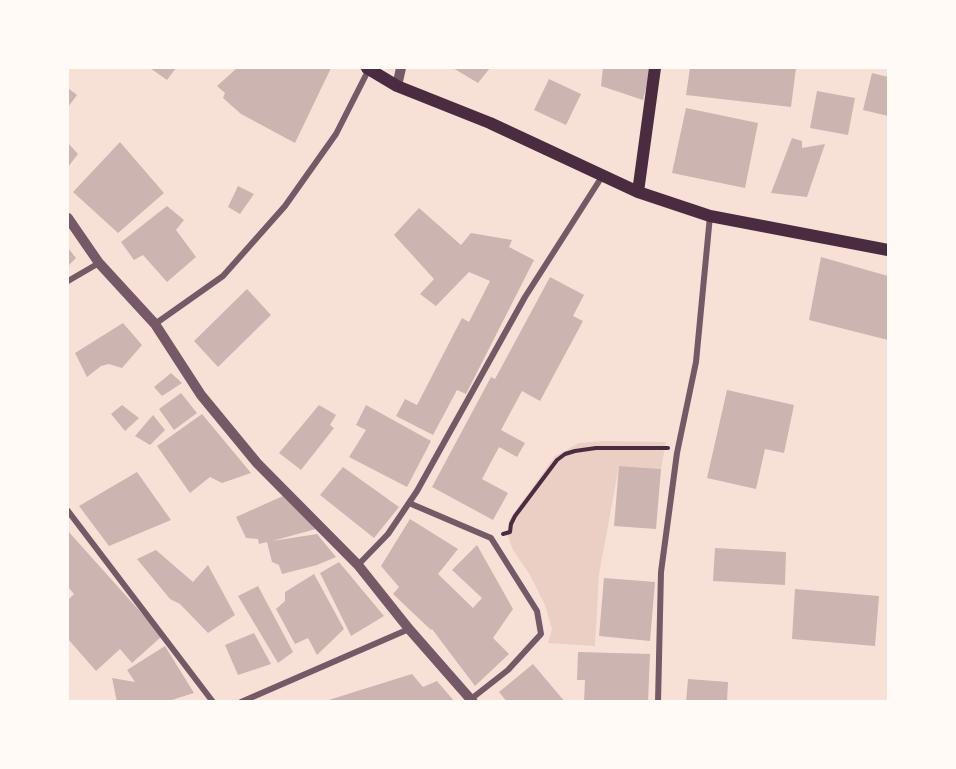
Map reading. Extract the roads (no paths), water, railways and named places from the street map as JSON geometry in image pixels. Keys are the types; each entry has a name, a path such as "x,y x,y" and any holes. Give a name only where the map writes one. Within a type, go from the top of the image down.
{"main road":[{"path":"368,68 397,86 490,123 638,192 710,216 888,250"},
{"path":"638,192 655,68"}],"street":[{"path":"155,324 223,276 285,206 336,134 368,68"},
{"path":"397,86 401,68"},
{"path":"358,565 388,534 409,503 525,297 603,175"},
{"path":"658,702 661,572 678,448 696,362 710,216"},
{"path":"68,219 99,263 155,324 201,394 257,463 358,565 472,700 508,670 541,634 537,611 490,538 409,503"},
{"path":"68,281 99,263"},
{"path":"68,511 213,702"},
{"path":"241,702 410,629"}]}
